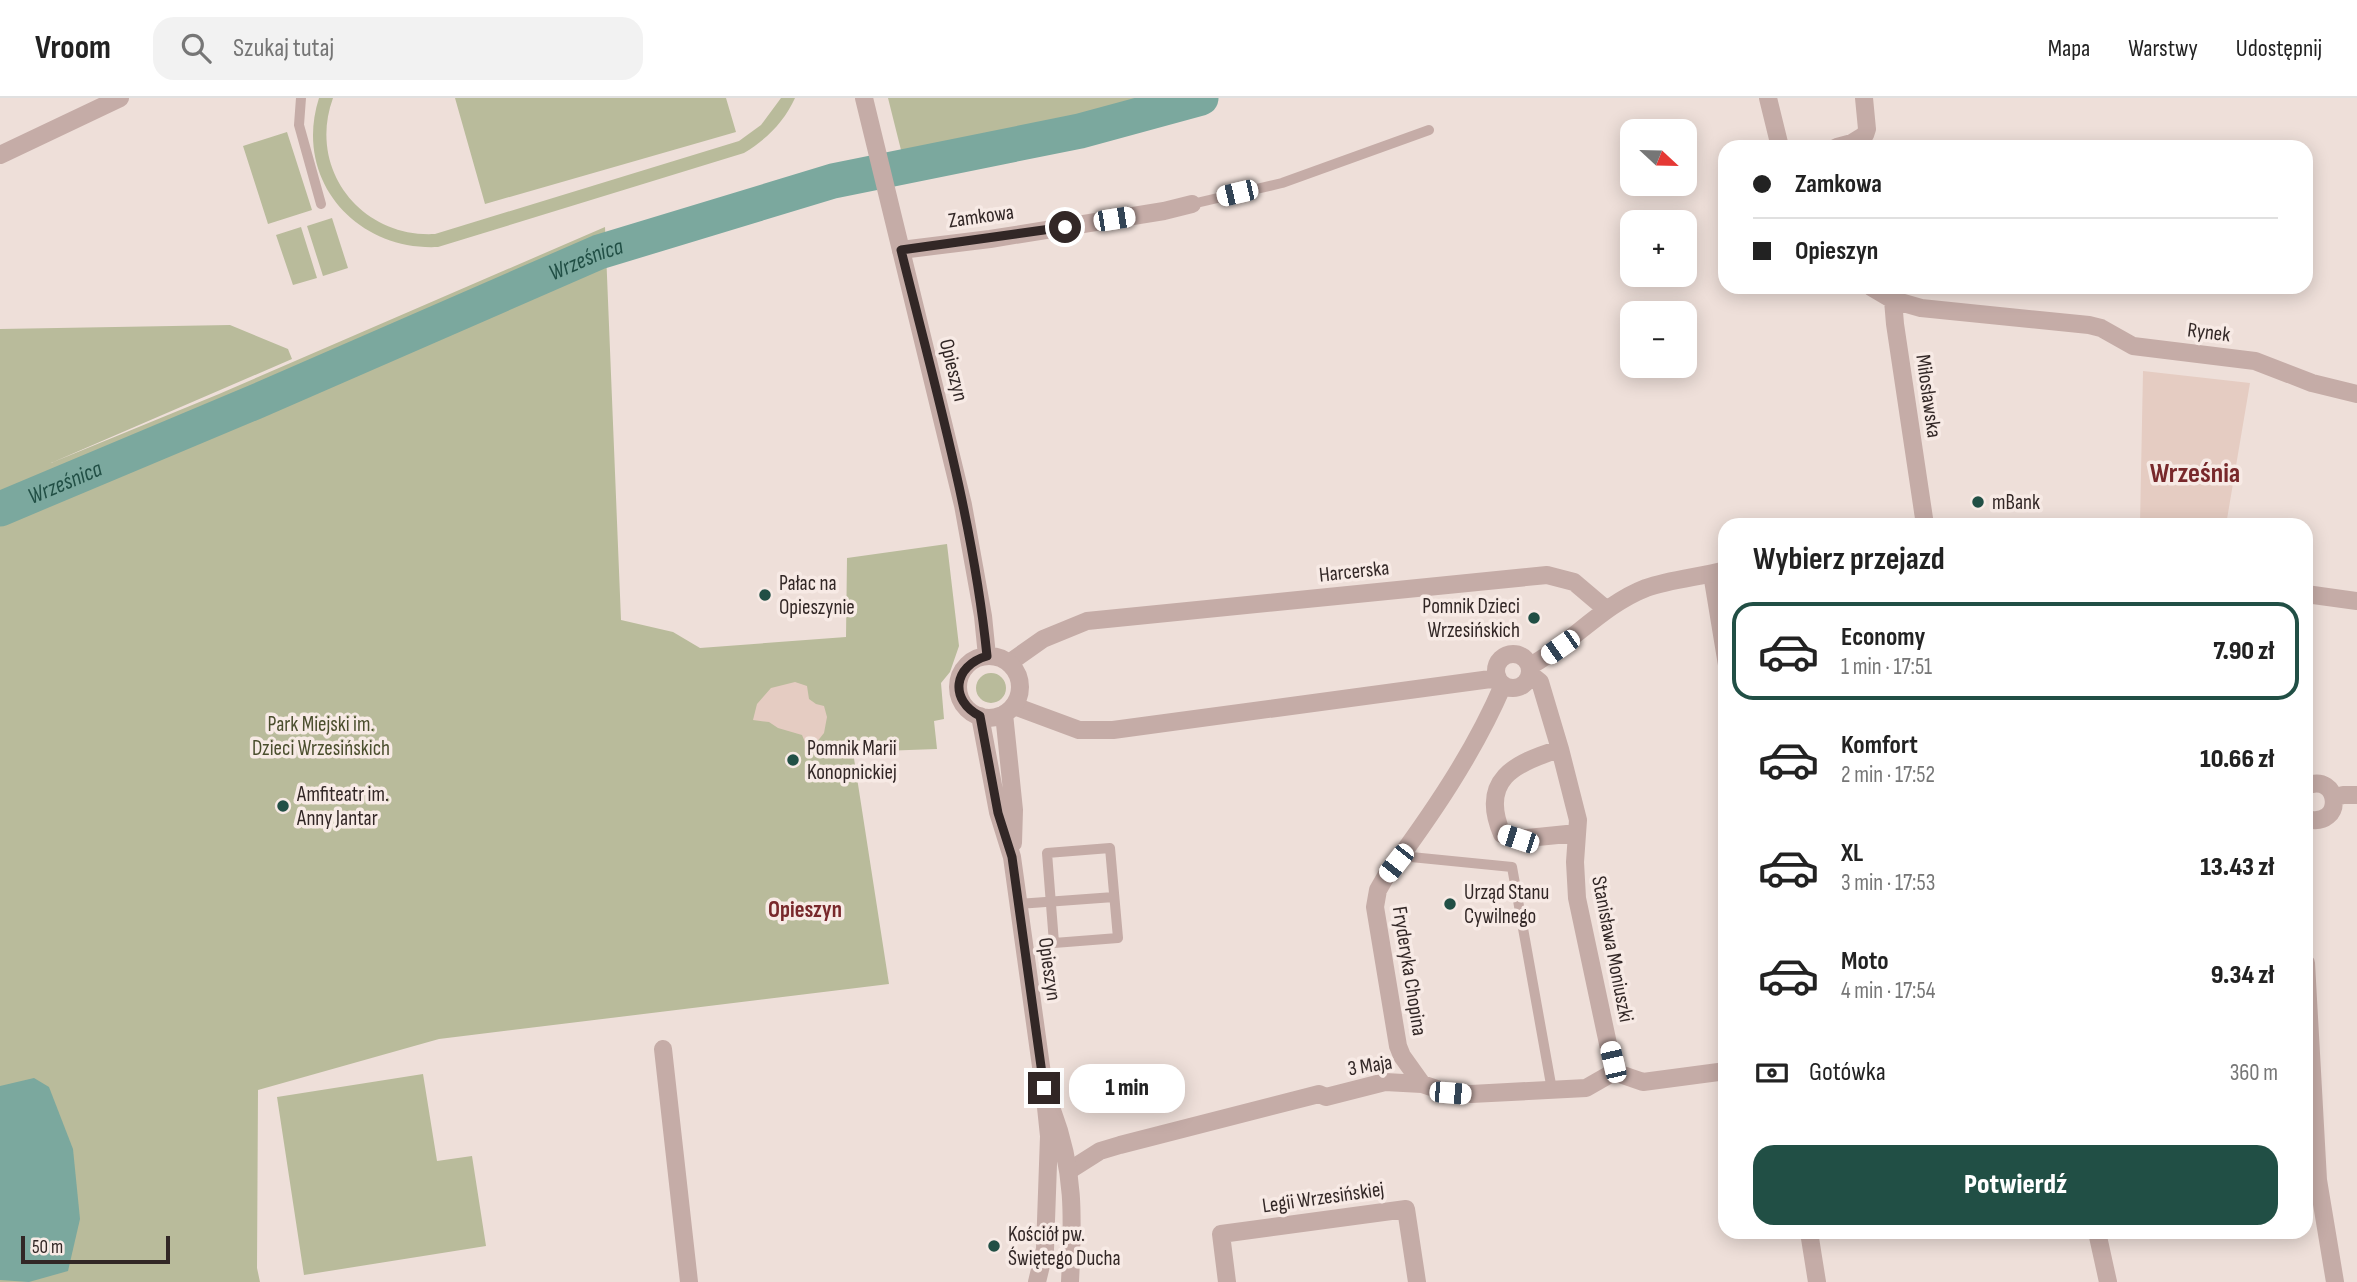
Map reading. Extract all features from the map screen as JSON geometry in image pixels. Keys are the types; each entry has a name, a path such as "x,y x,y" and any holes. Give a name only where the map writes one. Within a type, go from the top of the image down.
{"street":[{"path":"0,155 120,98"},
{"name":"Opieszyn","path":"864,98 962,505 983,616 987,656"},
{"path":"1768,98 1778,140"},
{"path":"1857,140 1865,135 1867,129 1864,98"},
{"name":"Zamkowa","path":"901,250 1003,237 1192,204"},
{"path":"1883,294 1893,300"},
{"name":"Rynek","path":"1893,300 1921,308 2090,325 2101,328 2133,346 2255,361 2312,383 2357,394"},
{"name":"Miłosławska","path":"1893,300 1924,518"},
{"path":"1530,670 1522,656 1509,654 1502,658 1497,666 1501,681 1511,688 1520,687 1527,682 1530,670 1607,610 1647,588 1718,572"},
{"name":"Harcerska","path":"1009,663 1043,639 1087,621 1547,575 1574,582 1607,610"},
{"path":"2313,595 2357,601"},
{"path":"987,656 999,657 1009,663 1017,672 1021,684 1019,696 1009,710 993,718 970,711 962,701 958,689 965,667 975,659 987,656"},
{"name":"Stanisława Moniuszki","path":"1530,670 1540,682 1578,820 1574,862 1577,898 1614,1072"},
{"path":"1009,710 1079,730 1113,730 1501,681"},
{"name":"Fryderyka Chopina","path":"1422,1084 1398,1046 1375,907 1378,890 1444,793 1492,712 1501,681"},
{"name":"Opieszyn","path":"1009,710 1014,810 1012,857 1049,1136 1045,1249 1037,1282"},
{"name":"Opieszyn","path":"980,716 998,813 1012,857"},
{"path":"1560,749 1525,761 1506,772 1495,792 1494,816 1502,834 1518,839 1577,833"},
{"path":"2313,784 2328,787 2334,798 2333,810 2324,819 2313,820"},
{"path":"2334,798 2357,795"},
{"path":"663,1049 689,1282"},
{"path":"1614,1072 1643,1082 1718,1072"},
{"name":"3 Maja","path":"1070,1170 1100,1151 1120,1144 1320,1094 1326,1097 1385,1082 1422,1084 1450,1093 1471,1094 1586,1088 1614,1072"},
{"name":"Opieszyn","path":"1044,1088 1062,1136 1070,1170 1070,1282"},
{"path":"2313,1090 2318,1180 2335,1282"},
{"name":"Legii Wrzesińskiej","path":"1227,1282 1221,1234 1406,1209 1417,1282"},
{"path":"1810,1239 1817,1282"},
{"path":"2099,1239 2108,1282"}],"lane":[{"path":"302,98 299,125 321,204"},
{"path":"1192,204 1282,183 1429,130"},
{"path":"1110,848 1118,938 1054,943 1051,902 1046,853 1110,848"},
{"path":"1401,856 1512,867 1552,1090"},
{"path":"1018,904 1114,897"}],"green space":[{"path":"319,98 333,98 327,124 328,150 334,173 346,194 363,211 384,224 408,232 435,234 739,141 761,125 781,98 795,98 774,129 744,153 438,247 408,245 381,237 357,223 338,204 323,182 315,156 313,128"},
{"path":"455,98 726,98 736,132 485,204"},
{"path":"888,98 1153,98 904,162"},
{"path":"287,132 312,210 268,224 243,146"},
{"path":"332,218 348,268 323,276 307,226"},
{"path":"301,227 317,278 293,285 276,235"},
{"name":"Park Miejski im. Dzieci Wrzesińskich","path":"605,227 621,620 673,632 700,648 846,637 847,558 947,544 959,646 950,672 941,683 944,719 934,721 937,749 853,752 889,984 439,1039 258,1090 257,1268 260,1282 0,1282 0,329 230,325 288,349 292,359 51,463 219,394"},
{"path":"991,673 997,674 1005,682 1005,694 997,702 991,703 985,702 977,694 976,688 977,682 985,674"},
{"path":"423,1074 437,1161 472,1156 486,1246 304,1275 277,1097"}],"shaded area":[{"path":"2143,371 2250,383 2227,518 2140,518"},
{"path":"795,682 807,686 809,699 824,706 827,717 824,733 816,743 805,742 802,735 778,728 769,722 753,720 757,704 771,688"}],"water":[{"path":"34,1078 49,1087 73,1149 80,1219 68,1271 29,1282 0,1280 0,1086"}],"waterway":[{"name":"Wrześnica","path":"0,509 255,402 599,252 833,181 1080,131 1201,98"}],"place":[{"name":"mBank","path":"1978,502"},
{"name":"Pałac na Opieszynie","path":"765,595"},
{"name":"Pomnik Dzieci Wrzesińskich","path":"1534,618"},
{"name":"Pomnik Marii Konopnickiej","path":"793,760"},
{"name":"Amfiteatr im. Anny Jantar","path":"283,806"},
{"name":"Urząd Stanu Cywilnego","path":"1450,904"},
{"name":"Kościół pw. Świętego Ducha","path":"994,1246"}],"district":[{"name":"Września","path":"2195,472"},
{"name":"Opieszyn","path":"805,909"}],"route":[{"path":"1044,1088 1012,857 998,813 980,716 970,711 962,701 958,689 965,667 975,659 987,656 983,616 962,505 901,250 1065,227"}]}
